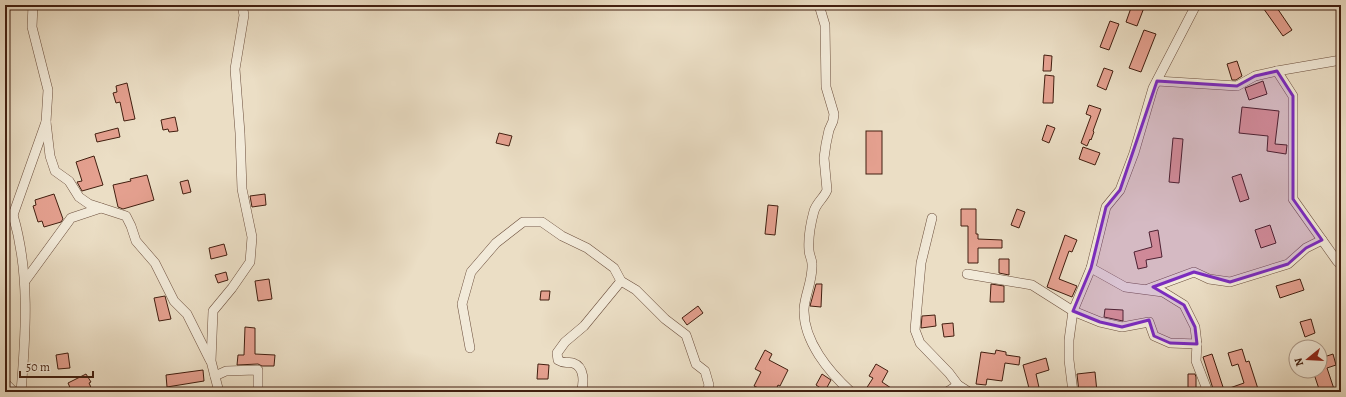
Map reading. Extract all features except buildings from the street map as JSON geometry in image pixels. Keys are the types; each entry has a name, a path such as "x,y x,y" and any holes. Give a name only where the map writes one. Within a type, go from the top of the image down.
{"street":[{"path":"33,5 32,27 48,90 46,122 50,156 56,171 68,181 79,197 89,204 126,216 136,241 155,263 174,301 187,314 210,361 219,392"},
{"path":"210,361 213,311 232,288 250,262 252,238 242,190 240,133 235,69 244,15 242,5"},
{"path":"819,5 825,25 826,87 834,114 829,130 824,158 827,190 826,194 814,210 809,239 812,270 806,293 804,311 808,331 817,351 845,390"},
{"path":"1073,392 1069,360 1069,340 1073,311 1091,268 1106,207 1120,190 1134,153 1153,88 1196,5"},
{"path":"1157,81 1237,86 1255,76 1341,60"},
{"path":"1277,71 1293,96 1293,199 1341,265"},
{"path":"22,392 26,319 25,281 19,235 9,214 46,122"},
{"path":"25,281 71,218 100,208"},
{"path":"932,218 921,263 915,330 920,343 949,373 958,385 969,392"},
{"path":"470,348 462,304 471,272 496,243 523,222 542,222 562,236 587,248 614,268 621,281 636,290 665,318 686,335 696,364 705,371 709,385 707,392"},
{"path":"1147,290 1194,272 1209,279 1230,282 1288,264 1306,248 1322,240"},
{"path":"1091,268 1125,288 1163,292 1184,305 1195,327 1197,344 1196,361 1208,392"},
{"path":"967,274 1032,285 1073,311 1100,322 1122,326 1146,321 1149,322 1154,336 1170,343 1197,344"},
{"path":"581,392 584,383 581,370 574,363 564,363 558,360 557,352 565,342 584,326 621,281"},
{"path":"215,376 226,372 258,370 258,392"},
{"path":"5,383 14,392"},
{"path":"948,392 958,385"}],"highlighted area":[{"path":"1277,71 1293,96 1293,199 1322,240 1306,248 1288,264 1230,282 1194,272 1153,287 1184,305 1195,327 1197,344 1170,343 1154,336 1149,320 1122,327 1100,322 1073,311 1091,268 1106,207 1120,190 1157,81 1237,86 1255,76"}]}
